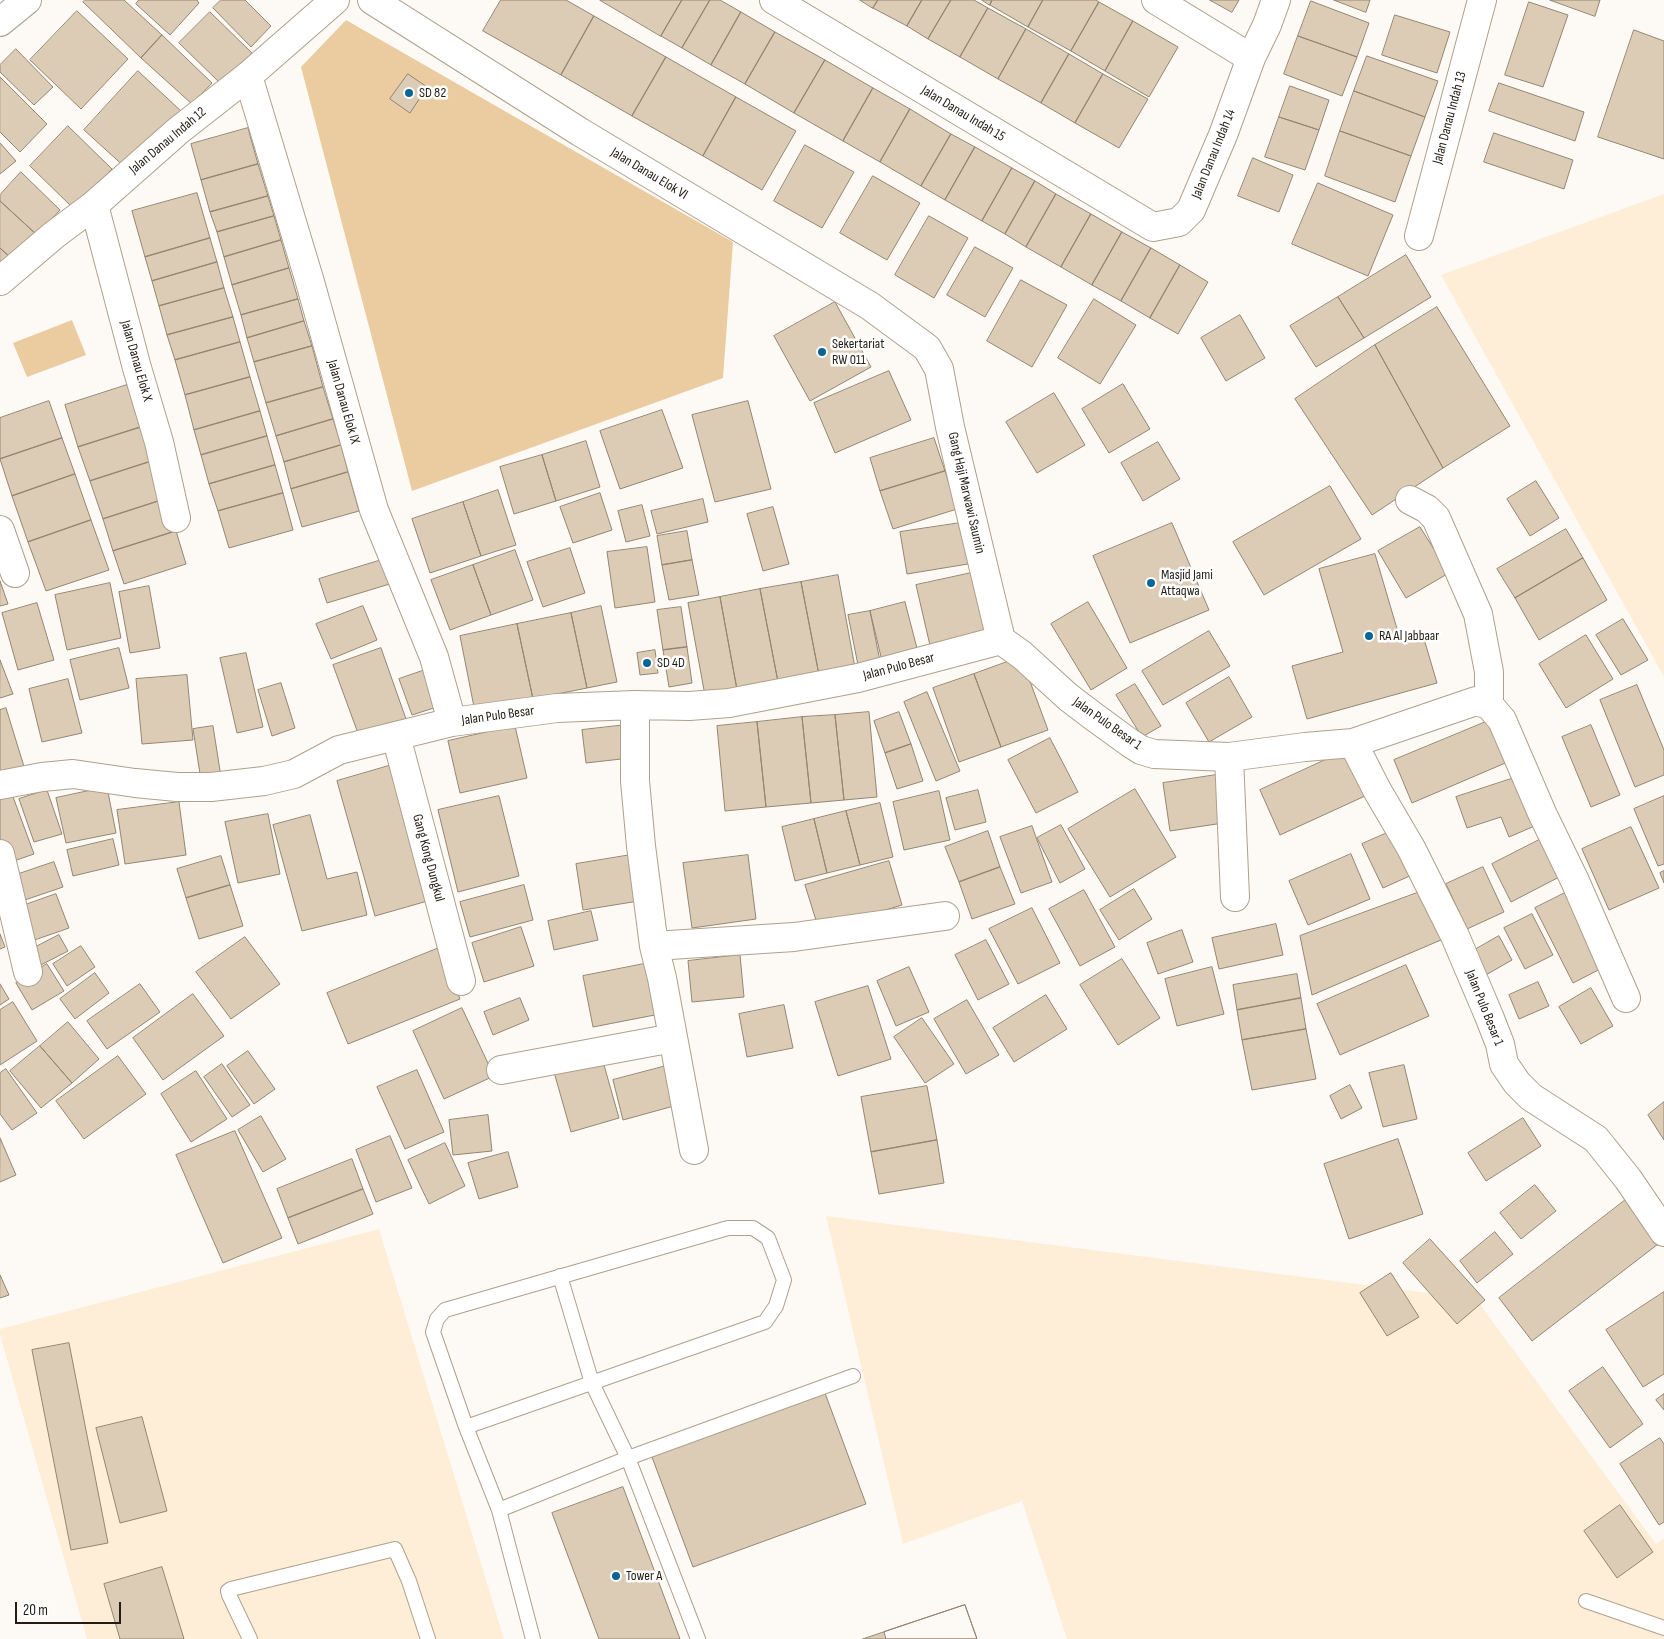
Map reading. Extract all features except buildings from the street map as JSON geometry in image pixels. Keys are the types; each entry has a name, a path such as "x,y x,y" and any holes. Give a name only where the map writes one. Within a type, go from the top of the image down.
{"street":[{"path":"0,22 27,0"},
{"name":"Jalan Danau Indah 12","path":"0,281 54,234 94,205 179,130 248,76 334,0"},
{"name":"Jalan Danau Elok VI","path":"372,0 580,132 870,306 927,348"},
{"name":"Jalan Danau Indah 15","path":"774,0 1153,227"},
{"path":"1156,0 1251,58"},
{"name":"Jalan Danau Indah 14","path":"1153,227 1179,222 1191,210 1223,135 1251,58 1267,25 1276,0"},
{"name":"Jalan Danau Indah 13","path":"1419,236 1482,0"},
{"name":"Jalan Danau Elok IX","path":"248,76 310,282 374,510 434,657 452,722"},
{"name":"Jalan Danau Elok X","path":"94,205 137,368 159,442 176,518"},
{"name":"Gang Haji Marwawi Saumin","path":"927,348 939,369 960,473 1001,640"},
{"path":"1410,500 1427,509 1436,518 1478,614 1489,672 1489,705 1502,720 1626,998"},
{"path":"0,530 14,573"},
{"name":"Jalan Pulo Besar","path":"0,785 42,776 73,774 177,787 211,787 264,782 294,774 339,750 452,722 556,708 635,704 706,705 729,703 858,678 1001,640"},
{"name":"Jalan Pulo Besar 1","path":"1001,640 1022,655 1068,697 1141,750 1154,754 1229,757 1304,747 1353,743 1476,701 1489,705"},
{"path":"635,704 635,781 654,946 694,1150"},
{"name":"Gang Kong Dungkul","path":"396,736 461,981"},
{"name":"Jalan Pulo Besar 1","path":"1353,743 1377,790 1411,848 1455,936 1500,1044 1504,1064 1517,1083 1531,1097 1596,1139 1628,1179 1664,1232"},
{"path":"1229,757 1235,897"},
{"path":"0,854 28,972"},
{"path":"654,946 794,937 945,916"},
{"path":"501,1070 673,1038"}],"lane":[{"path":"466,1427 765,1322 776,1306 784,1280 768,1238 753,1228 728,1228 445,1310 436,1318 433,1332 466,1427 499,1510 533,1639"},
{"path":"560,1276 592,1383 628,1458 698,1639"},
{"path":"499,1510 628,1458 853,1376"},
{"path":"250,1639 229,1595 228,1591 231,1589 395,1549 409,1581 428,1639"},
{"path":"1586,1601 1664,1628"}],"shaded area":[{"path":"346,20 733,242 723,378 412,491 301,67"},
{"path":"1664,194 1664,677 1441,275"},
{"path":"72,320 86,355 27,377 13,343"},
{"path":"826,1216 1476,1299 1656,1544 1664,1538 1664,1639 1067,1639 1022,1501 903,1544"},
{"path":"379,1229 504,1639 87,1639 0,1335 0,1329"}],"place":[{"name":"SD 82","path":"409,93"},
{"name":"Sekertariat RW 011","path":"822,352"},
{"name":"Masjid Jami Attaqwa","path":"1151,583"},
{"name":"RA Al Jabbaar","path":"1369,636"},
{"name":"SD 4D","path":"647,663"},
{"name":"Tower A","path":"616,1576"}]}
